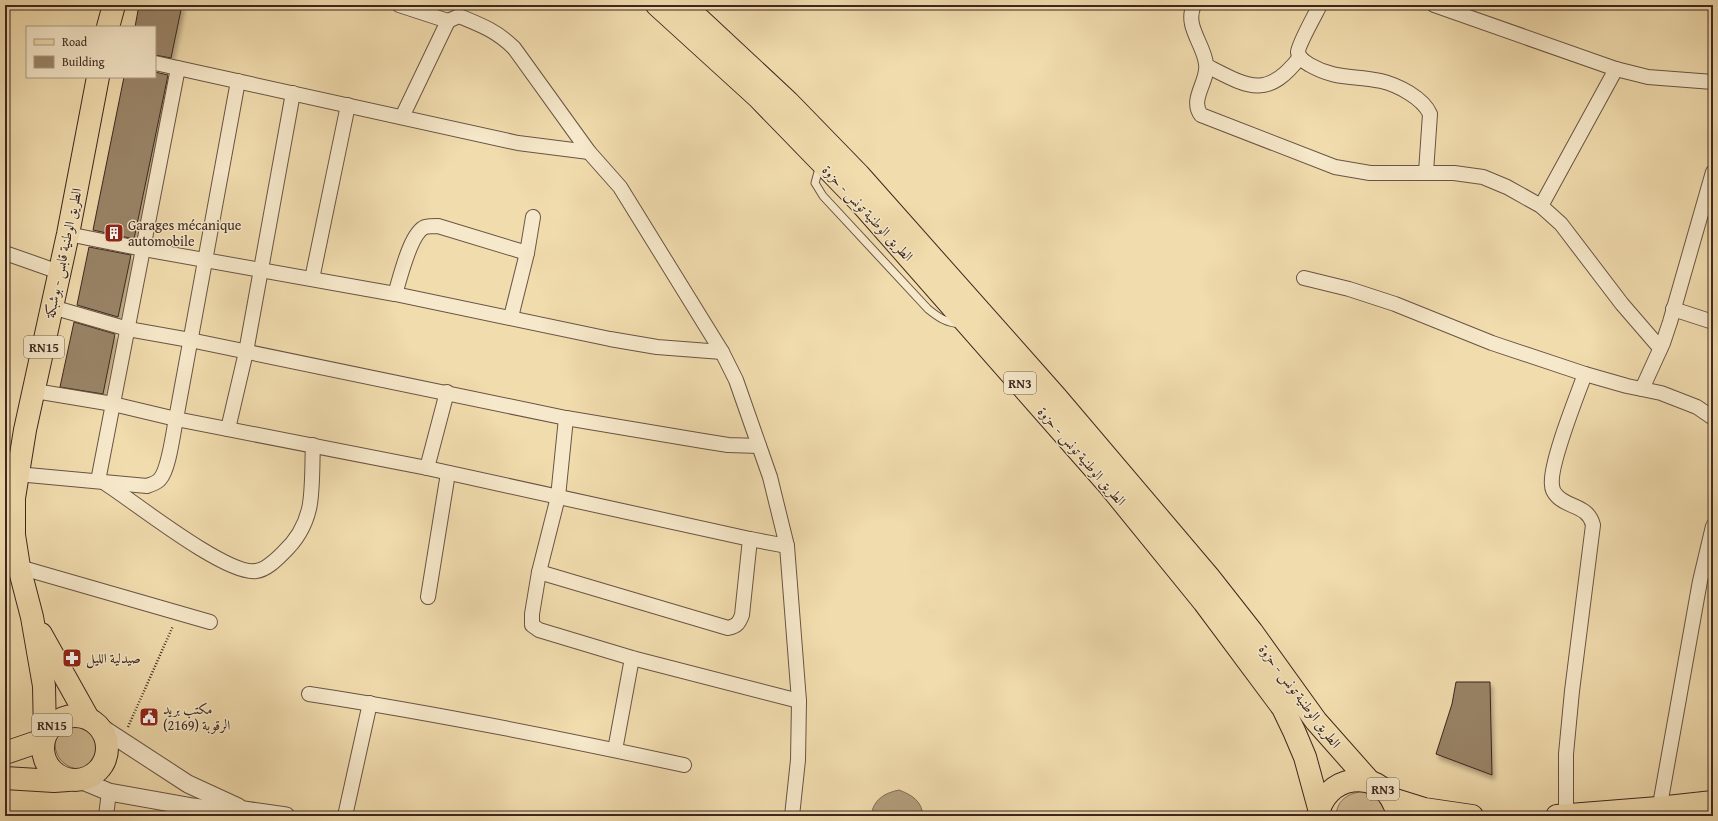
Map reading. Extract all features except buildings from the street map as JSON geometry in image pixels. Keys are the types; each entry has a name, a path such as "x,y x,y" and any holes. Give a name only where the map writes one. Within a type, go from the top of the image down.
{"main road":[{"path":"108,26 114,5"},
{"name":"الطريق الوطنية تونس - حزوة","path":"657,5 758,97 827,156 858,176 1023,374 1103,478 1174,564 1272,692 1294,730 1305,757 1318,812"},
{"name":"الطريق الوطنية تونس - حزوة","path":"684,5 788,102 861,203 968,324 1023,374 1066,409 1208,576 1252,632 1316,721 1370,782"},
{"name":"الطريق الوطنية قابس - بوشبكة","path":"44,737 44,686 32,617 19,567 14,535 14,498 11,472 35,391 68,234 98,78"},
{"name":"الطريق الوطنية قابس - بوشبكة","path":"32,617 94,722"},
{"name":"RN15","path":"5,778 54,781 74,780 90,777 98,771 104,763 107,754 107,744 104,734 94,722 78,716 68,716 59,720 51,726 44,737 44,757 47,765 53,772 74,780"},
{"name":"RN15","path":"5,752 44,737"},
{"name":"RN3","path":"1318,812 1326,794 1339,784 1354,780 1370,782 1382,788 1395,807 1424,809 1472,816"},
{"path":"1556,816 1658,812 1713,802"}],"street":[{"path":"399,5 457,14 488,28 503,37 514,48 544,92 589,152 620,187 722,352 736,380 770,477 788,546 799,701 798,760 792,816"},
{"path":"1194,5 1191,14 1191,22 1205,56 1207,66 1207,73 1199,93 1197,105 1198,111 1201,115 1335,167 1370,173 1454,173 1483,177 1507,187 1541,206 1561,224 1622,304 1660,348"},
{"path":"1320,5 1299,48 1300,57 1310,65 1332,75 1382,81 1410,94 1424,104 1430,114 1426,172"},
{"path":"1434,5 1616,70 1648,77 1713,82"},
{"path":"402,117 457,14"},
{"path":"1207,66 1248,86 1259,86 1271,83 1285,75 1300,57"},
{"path":"156,63 518,143 589,152"},
{"path":"102,482 113,404 178,68"},
{"path":"1541,206 1616,70"},
{"path":"11,472 147,486 160,479 165,471 176,419 238,81"},
{"path":"228,429 246,352 293,93"},
{"path":"312,279 348,105"},
{"path":"1642,389 1660,348 1712,180"},
{"path":"511,317 527,253 533,217"},
{"path":"395,294 413,242 418,232 425,227 438,226 527,253"},
{"path":"68,234 143,249 395,294 511,317 610,339 649,346 722,352"},
{"path":"5,253 59,272"},
{"path":"1304,278 1349,289 1395,304 1492,343 1585,374 1661,393 1697,407 1713,418"},
{"path":"52,307 128,329 190,340 447,392 566,418 728,445 759,446"},
{"path":"1673,309 1713,322"},
{"path":"1566,816 1566,754 1593,525 1591,518 1584,510 1562,501 1555,494 1551,484 1553,466 1585,374"},
{"path":"35,391 113,404 176,419 427,468 788,546"},
{"path":"427,468 447,392"},
{"path":"566,418 558,497 539,572 531,621 534,627 539,630 632,658 799,701"},
{"path":"102,482 211,556 236,567 255,572 269,565 282,553 304,526 310,507 312,445"},
{"path":"428,597 448,473"},
{"path":"5,519 14,498"},
{"path":"1658,812 1700,581 1713,526"},
{"path":"539,572 728,628 735,627 739,623 742,615 750,539"},
{"path":"19,567 210,622"},
{"path":"615,750 632,658"},
{"path":"309,694 370,703 615,750 684,765"},
{"path":"345,816 370,703"},
{"path":"94,722 188,784 215,807"},
{"path":"74,780 109,792 286,816"},
{"path":"106,816 109,792"}],"path":[{"path":"122,740 179,612"}],"shaded area":[{"path":"75,719 85,719 98,726 105,739 105,749 98,762 85,769 75,769 66,765 59,758 55,749 55,739 59,730 66,723"},
{"path":"899,790 916,799 921,806 923,816 871,816 874,806 880,798 884,795"},
{"path":"1367,791 1381,801 1387,812 1387,816 1336,816 1342,800 1350,795"}],"place":[{"name":"Garages mécanique automobile","path":"114,233"},
{"name":"صيدلية الليل","path":"72,658"},
{"name":"مكتب بريد الرقوبة (2169)","path":"149,717"}]}
